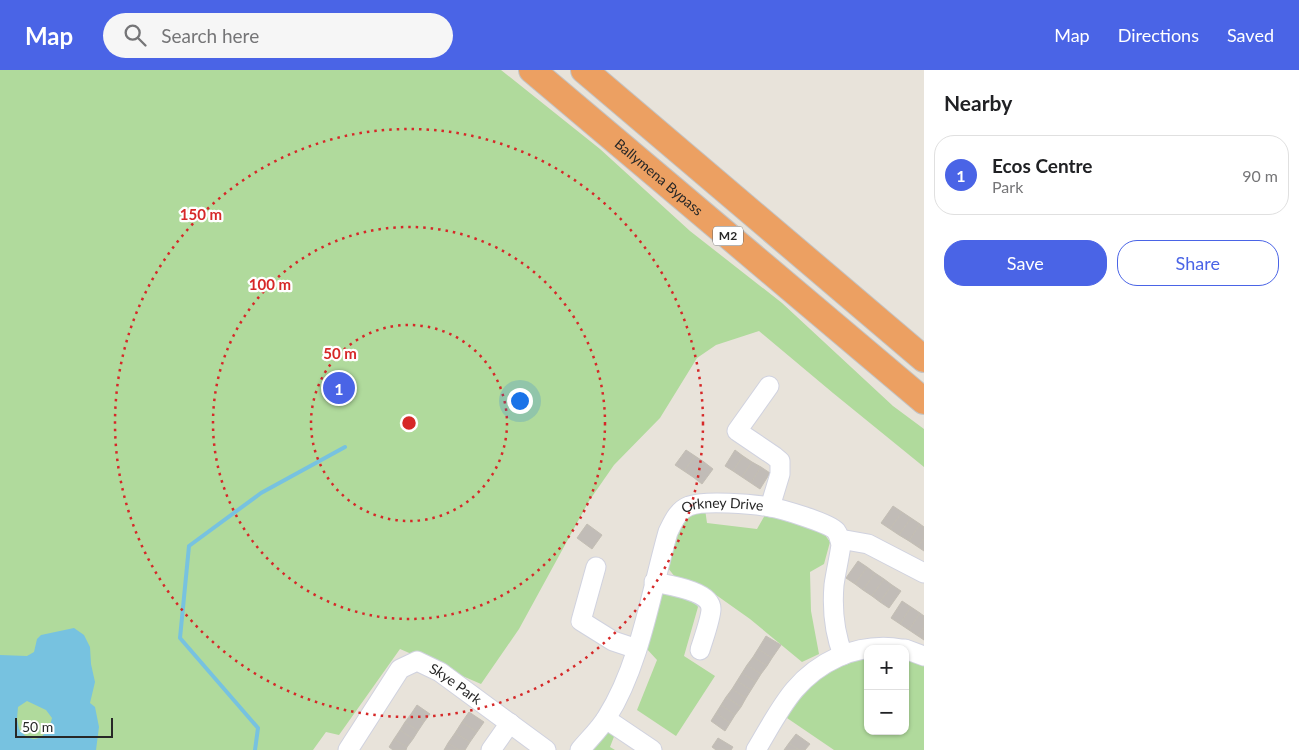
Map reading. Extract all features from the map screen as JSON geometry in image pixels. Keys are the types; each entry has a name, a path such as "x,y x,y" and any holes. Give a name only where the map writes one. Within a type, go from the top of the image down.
{"highway":[{"name":"Ballymena Bypass","path":"532,70 924,401"},
{"name":"M2","path":"584,70 924,359"}],"street":[{"path":"769,386 737,431 780,461 780,474 770,507"},
{"name":"Orkney Drive","path":"580,750 606,719 631,669 668,532 676,517 685,508 693,504 705,503 770,507 831,527 838,533 840,539"},
{"path":"843,655 836,635 833,608 840,539 868,544 924,573"},
{"path":"596,567 581,621 613,641 637,649"},
{"path":"654,582 692,591 700,594 709,602 711,609 700,650"},
{"path":"756,750 788,698 801,682 817,668 843,655 864,649"},
{"path":"909,651 924,656"},
{"name":"Skye Park","path":"348,750 400,669 416,660 440,672 510,723"},
{"path":"606,719 652,750"},
{"path":"491,750 510,723 546,750"}],"green space":[{"path":"0,70 501,70 600,149 690,231 782,303 893,406 924,429 924,467 759,331 716,345 697,358 660,418 614,465 589,501 519,629 481,684 400,649 339,735 326,732 313,750 0,750"},
{"path":"705,509 707,523 757,529 765,515 823,532 830,542 824,564 810,572 811,611 819,654 802,662 750,619 702,585 675,577 668,568 682,521 693,511"},
{"path":"667,590 693,597 698,607 684,656 715,676 676,736 637,710 657,660 646,648 661,593"},
{"path":"864,655 864,735 909,735 909,659 924,666 924,750 834,750 787,718 788,705 823,671"},
{"path":"607,730 615,734 610,747 615,750 589,750"}],"water":[{"path":"74,628 84,635 90,647 95,682 90,703 95,707 99,727 96,750 0,750 0,655 27,656 34,652 37,639 41,635","holes":["27,701 46,710 52,718 50,725 43,735 35,739 24,735 19,729 17,719 18,707"]}],"building":[{"path":"686,450 695,456 684,471 675,465"},
{"path":"735,450 743,456 733,471 725,466"},
{"path":"695,456 704,462 693,477 684,471"},
{"path":"743,456 752,462 742,477 733,471"},
{"path":"704,462 713,469 702,484 693,477"},
{"path":"752,462 761,467 751,483 742,477"},
{"path":"761,467 770,473 760,489 751,483"},
{"path":"893,506 902,512 890,529 881,523"},
{"path":"902,512 911,518 899,535 890,529"},
{"path":"911,518 920,524 909,541 899,535"},
{"path":"587,524 602,535 592,549 577,538"},
{"path":"920,524 924,527 924,538 918,547 909,541"},
{"path":"924,538 924,551 918,547"},
{"path":"858,561 867,567 855,584 846,578"},
{"path":"867,567 875,573 863,590 855,584"},
{"path":"875,573 884,579 872,596 863,590"},
{"path":"884,579 892,585 880,602 872,596"},
{"path":"892,585 901,591 889,608 880,602"},
{"path":"902,601 911,607 900,624 891,618"},
{"path":"911,607 920,613 909,630 900,624"},
{"path":"920,613 924,616 924,627 918,636 909,630"},
{"path":"924,627 924,640 918,636"},
{"path":"766,636 781,645 772,658 758,649"},
{"path":"758,649 772,658 767,666 753,657"},
{"path":"753,657 767,666 761,674 747,665"},
{"path":"747,665 761,674 756,682 742,673"},
{"path":"742,673 756,682 751,690 737,681"},
{"path":"737,681 751,690 746,698 732,689"},
{"path":"732,689 746,698 741,707 726,697"},
{"path":"726,697 741,707 735,715 721,705"},
{"path":"417,705 430,714 424,722 411,714"},
{"path":"721,705 735,715 730,723 716,713"},
{"path":"469,712 484,722 477,732 462,722"},
{"path":"716,713 730,723 725,731 711,721"},
{"path":"411,714 424,722 418,731 405,722"},
{"path":"405,722 418,731 413,739 400,730"},
{"path":"462,722 477,732 470,742 455,733"},
{"path":"400,730 413,739 407,747 394,739"},
{"path":"455,733 470,742 465,750 459,750 448,743"},
{"path":"796,734 810,744 805,750 799,750 789,743"},
{"path":"718,738 733,747 731,750 716,750 712,747"},
{"path":"394,739 407,747 406,750 393,750 389,747"},
{"path":"448,743 459,750 444,750"},
{"path":"789,743 799,750 784,750"}],"waterway":[{"path":"255,750 258,728 180,638 189,546 261,493 345,447"}],"place":[{"name":"Ecos Centre","path":"339,388"}]}
